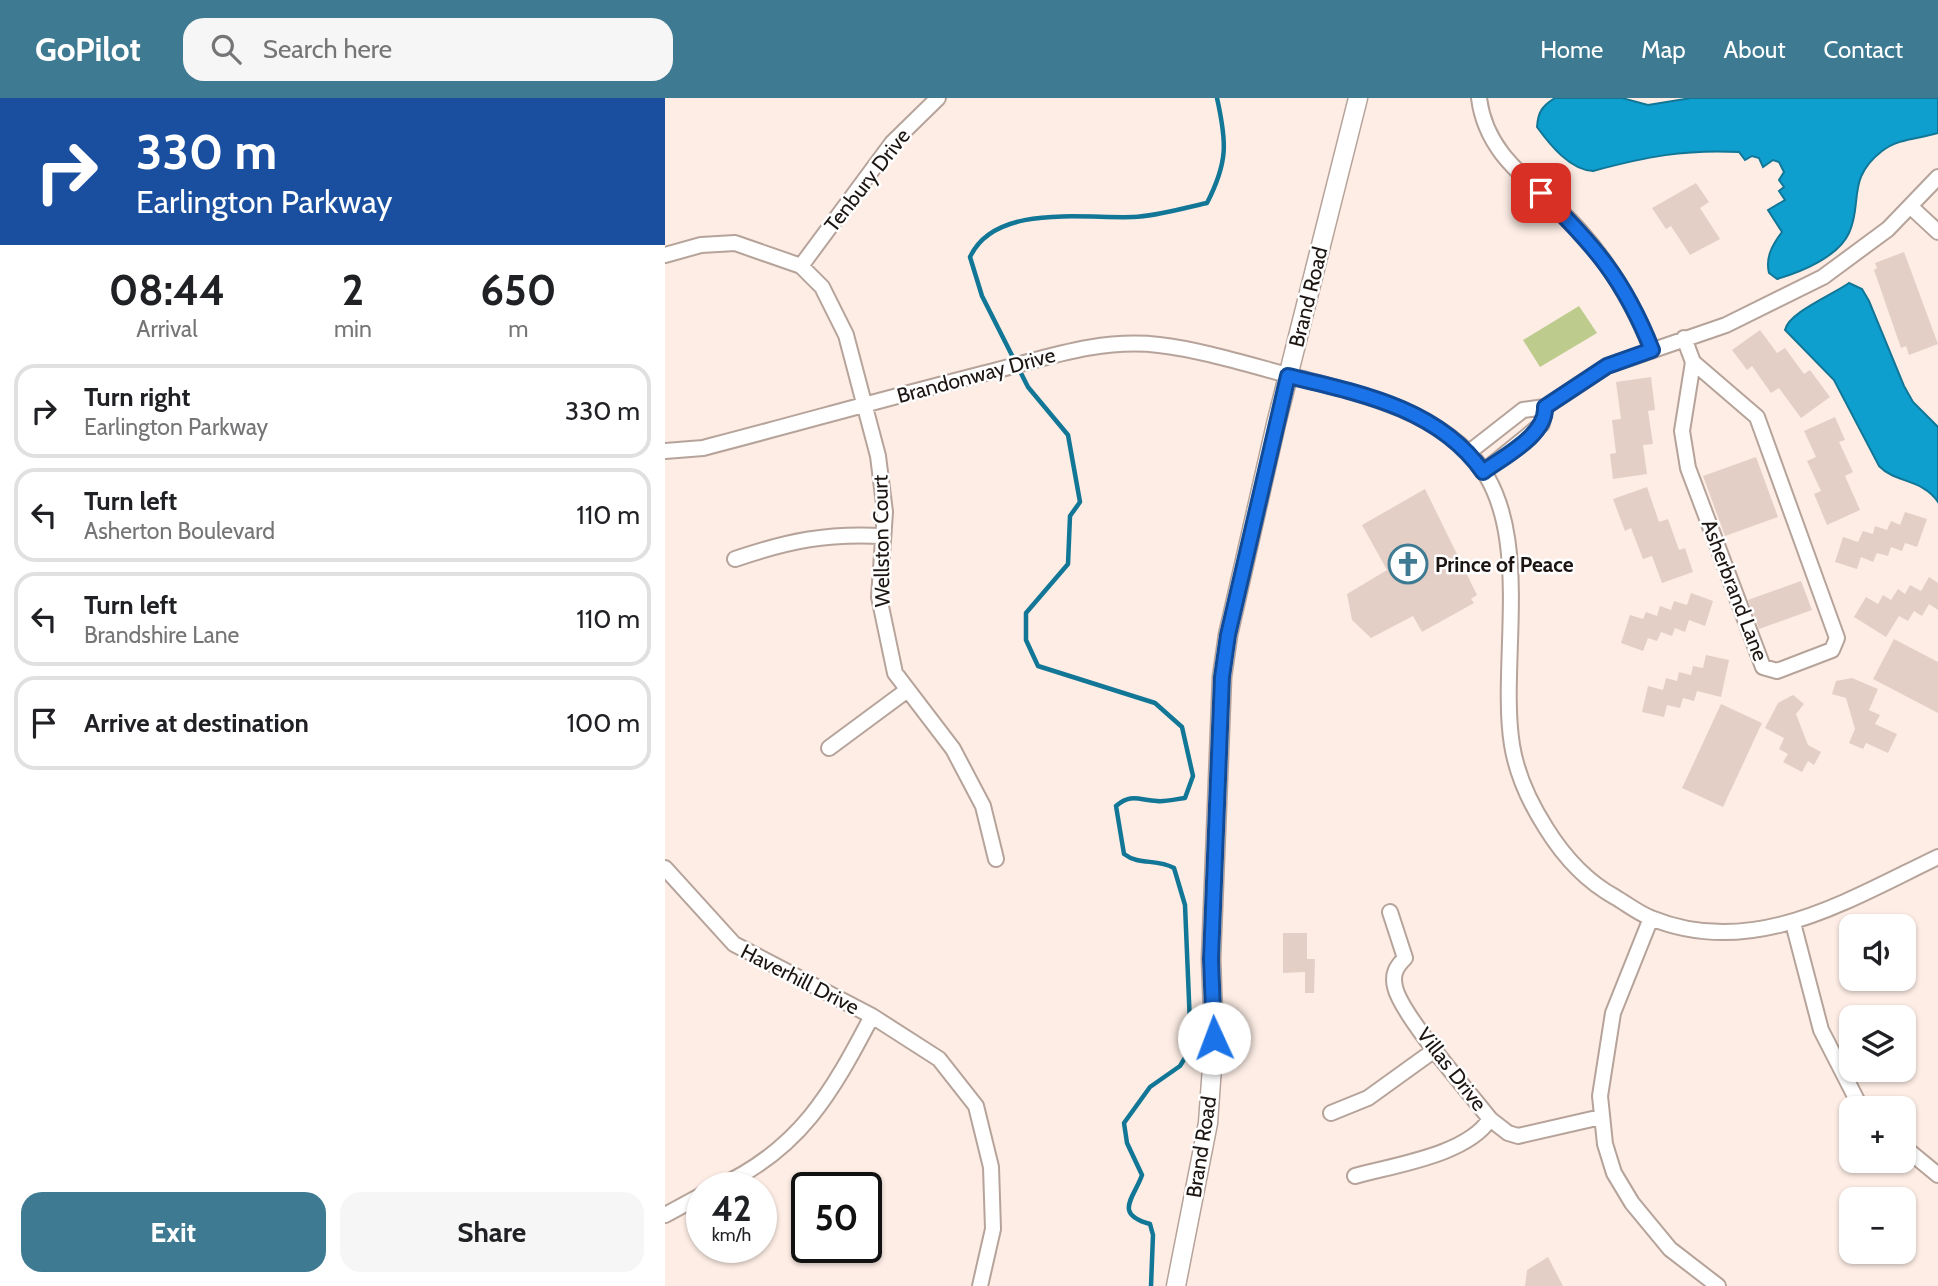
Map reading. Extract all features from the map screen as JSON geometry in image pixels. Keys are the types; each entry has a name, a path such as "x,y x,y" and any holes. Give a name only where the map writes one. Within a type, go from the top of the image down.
{"main road":[{"name":"Brand Road","path":"1176,1286 1208,1124 1214,1038 1211,959 1222,677 1228,635 1288,376 1357,98"}],"street":[{"name":"Tenbury Drive","path":"801,266 892,143 938,98"},
{"path":"1479,98 1481,117 1490,141 1579,229 1615,274 1632,301 1652,350"},
{"path":"1468,453 1523,410 1545,407 1607,366 1767,307 1823,277 1862,250 1911,206 1938,177"},
{"path":"1911,206 1938,232"},
{"path":"665,255 701,245 735,243 801,266"},
{"name":"Wellston Court","path":"801,266 822,287 846,335 878,456 885,512 879,597 895,673 959,760 983,806 996,859"},
{"name":"Asherbrand Lane","path":"1684,338 1693,362 1757,417 1837,638 1832,650 1777,671 1763,667 1688,468 1682,431 1693,362"},
{"name":"Brandonway Drive","path":"665,451 703,448 1084,347 1158,345 1373,397 1429,421 1468,453 1483,472 1504,521 1512,587 1509,711 1512,745 1520,779 1533,808 1570,862 1595,886 1650,918 1719,933 1756,932 1793,923 1938,857"},
{"path":"1483,472 1536,430 1545,416 1545,407"},
{"path":"735,559 791,540 852,534 883,536"},
{"path":"829,748 906,691"},
{"name":"Haverhill Drive","path":"665,868 734,944 872,1016 939,1059 976,1106 991,1167 993,1229 980,1286"},
{"name":"Villas Drive","path":"1390,912 1405,958 1394,974 1395,989 1406,1010 1490,1119 1508,1133 1518,1136 1601,1117"},
{"path":"1650,918 1613,1013 1600,1096 1605,1144 1614,1173 1632,1203 1670,1249 1718,1286"},
{"path":"1793,923 1821,1030 1855,1096"},
{"path":"748,1172 772,1156 805,1127 850,1057 872,1016"},
{"path":"1331,1113 1368,1098 1436,1049"},
{"path":"1355,1176 1436,1154 1463,1143 1483,1130 1490,1119"},
{"path":"1916,1157 1938,1175"},
{"path":"665,1215 686,1204"}],"green space":[{"path":"1579,306 1597,333 1540,367 1523,340"}],"water":[{"path":"1555,98 1622,98 1648,105 1691,98 1938,98 1938,133 1902,141 1882,151 1871,161 1859,181 1853,222 1844,242 1818,262 1777,279 1769,273 1768,262 1773,246 1782,232 1768,210 1785,200 1779,191 1784,187 1779,180 1784,172 1779,162 1773,160 1763,167 1759,158 1752,156 1745,160 1739,152 1701,152 1648,158 1593,171 1585,170 1561,155 1537,127 1541,110"},
{"path":"1849,283 1862,289 1869,301 1913,402 1938,427 1938,502 1925,489 1893,476 1879,466 1834,380 1785,330 1802,311"}],"building":[{"path":"1696,183 1709,202 1700,208 1720,239 1690,255 1671,226 1666,229 1652,208"},
{"path":"1904,252 1938,344 1909,355 1906,346 1901,348 1874,270 1877,268 1875,263"},
{"path":"1760,330 1777,353 1785,348 1804,374 1810,370 1830,397 1801,418 1779,388 1771,393 1752,366 1747,370 1732,350"},
{"path":"1651,377 1655,410 1648,411 1653,444 1643,445 1647,474 1613,479 1610,454 1616,453 1612,420 1621,419 1616,382"},
{"path":"1835,417 1845,440 1839,442 1853,472 1845,476 1860,510 1827,525 1814,494 1821,491 1807,461 1816,457 1804,431"},
{"path":"1756,457 1778,517 1725,536 1703,476"},
{"path":"1647,487 1659,522 1668,519 1679,550 1685,548 1693,572 1662,583 1652,556 1643,559 1631,528 1625,531 1613,499"},
{"name":"Prince of Peace","path":"1425,489 1477,595 1471,599 1474,603 1422,632 1413,616 1371,638 1352,620 1347,594 1387,570 1362,525"},
{"path":"1905,512 1927,519 1917,547 1905,543 1902,551 1891,547 1888,556 1877,553 1873,562 1861,557 1857,569 1835,562 1843,537 1858,542 1863,531 1873,534 1875,526 1887,530 1891,521 1900,525"},
{"path":"1929,577 1938,583 1938,610 1929,604 1922,616 1914,611 1908,621 1899,616 1886,637 1854,617 1866,597 1878,604 1883,595 1891,600 1898,589 1905,594 1910,585 1921,591"},
{"path":"1801,581 1812,610 1759,629 1748,600"},
{"path":"1691,593 1713,601 1705,626 1689,620 1685,632 1675,628 1672,636 1661,632 1657,641 1648,638 1643,651 1621,643 1630,615 1643,619 1646,612 1657,616 1660,606 1671,610 1674,601 1687,605"},
{"path":"1894,639 1938,662 1938,713 1873,679"},
{"path":"1706,655 1729,660 1721,697 1697,691 1694,701 1683,698 1680,708 1667,705 1664,717 1642,712 1648,686 1663,690 1666,678 1677,681 1679,672 1691,675 1693,666 1703,668"},
{"path":"1852,678 1878,689 1869,710 1880,715 1875,724 1897,734 1888,753 1866,743 1863,749 1849,743 1855,729 1846,698 1832,694 1836,681"},
{"path":"1793,695 1804,704 1796,714 1808,745 1821,752 1814,765 1808,761 1802,772 1783,762 1788,754 1779,749 1784,738 1765,728 1778,703"},
{"path":"1721,704 1762,723 1723,807 1682,788"},
{"path":"1283,933 1307,933 1307,959 1315,959 1314,993 1305,993 1305,972 1283,973"},
{"path":"1548,1257 1563,1286 1525,1286 1527,1270"}],"waterway":[{"path":"1151,1286 1153,1235 1150,1224 1139,1220 1129,1210 1131,1198 1142,1175 1127,1143 1124,1123 1150,1087 1180,1066 1191,1048 1185,905 1174,868 1161,863 1136,860 1124,854 1116,806 1131,798 1160,801 1185,798 1193,776 1182,727 1155,703 1038,666 1026,640 1026,613 1068,564 1070,516 1080,502 1068,435 1028,387 982,296 970,257 982,240 999,228 1020,221 1067,216 1142,216 1207,203 1219,176 1224,152 1217,98"}],"place":[{"name":"Prince of Peace","path":"1408,564"}],"route":[{"path":"1214,1038 1211,959 1222,677 1228,635 1288,376 1373,397 1429,421 1468,453 1483,472 1542,424 1545,407 1607,366 1634,354 1652,350 1632,301 1615,274 1579,229 1541,193"}]}
